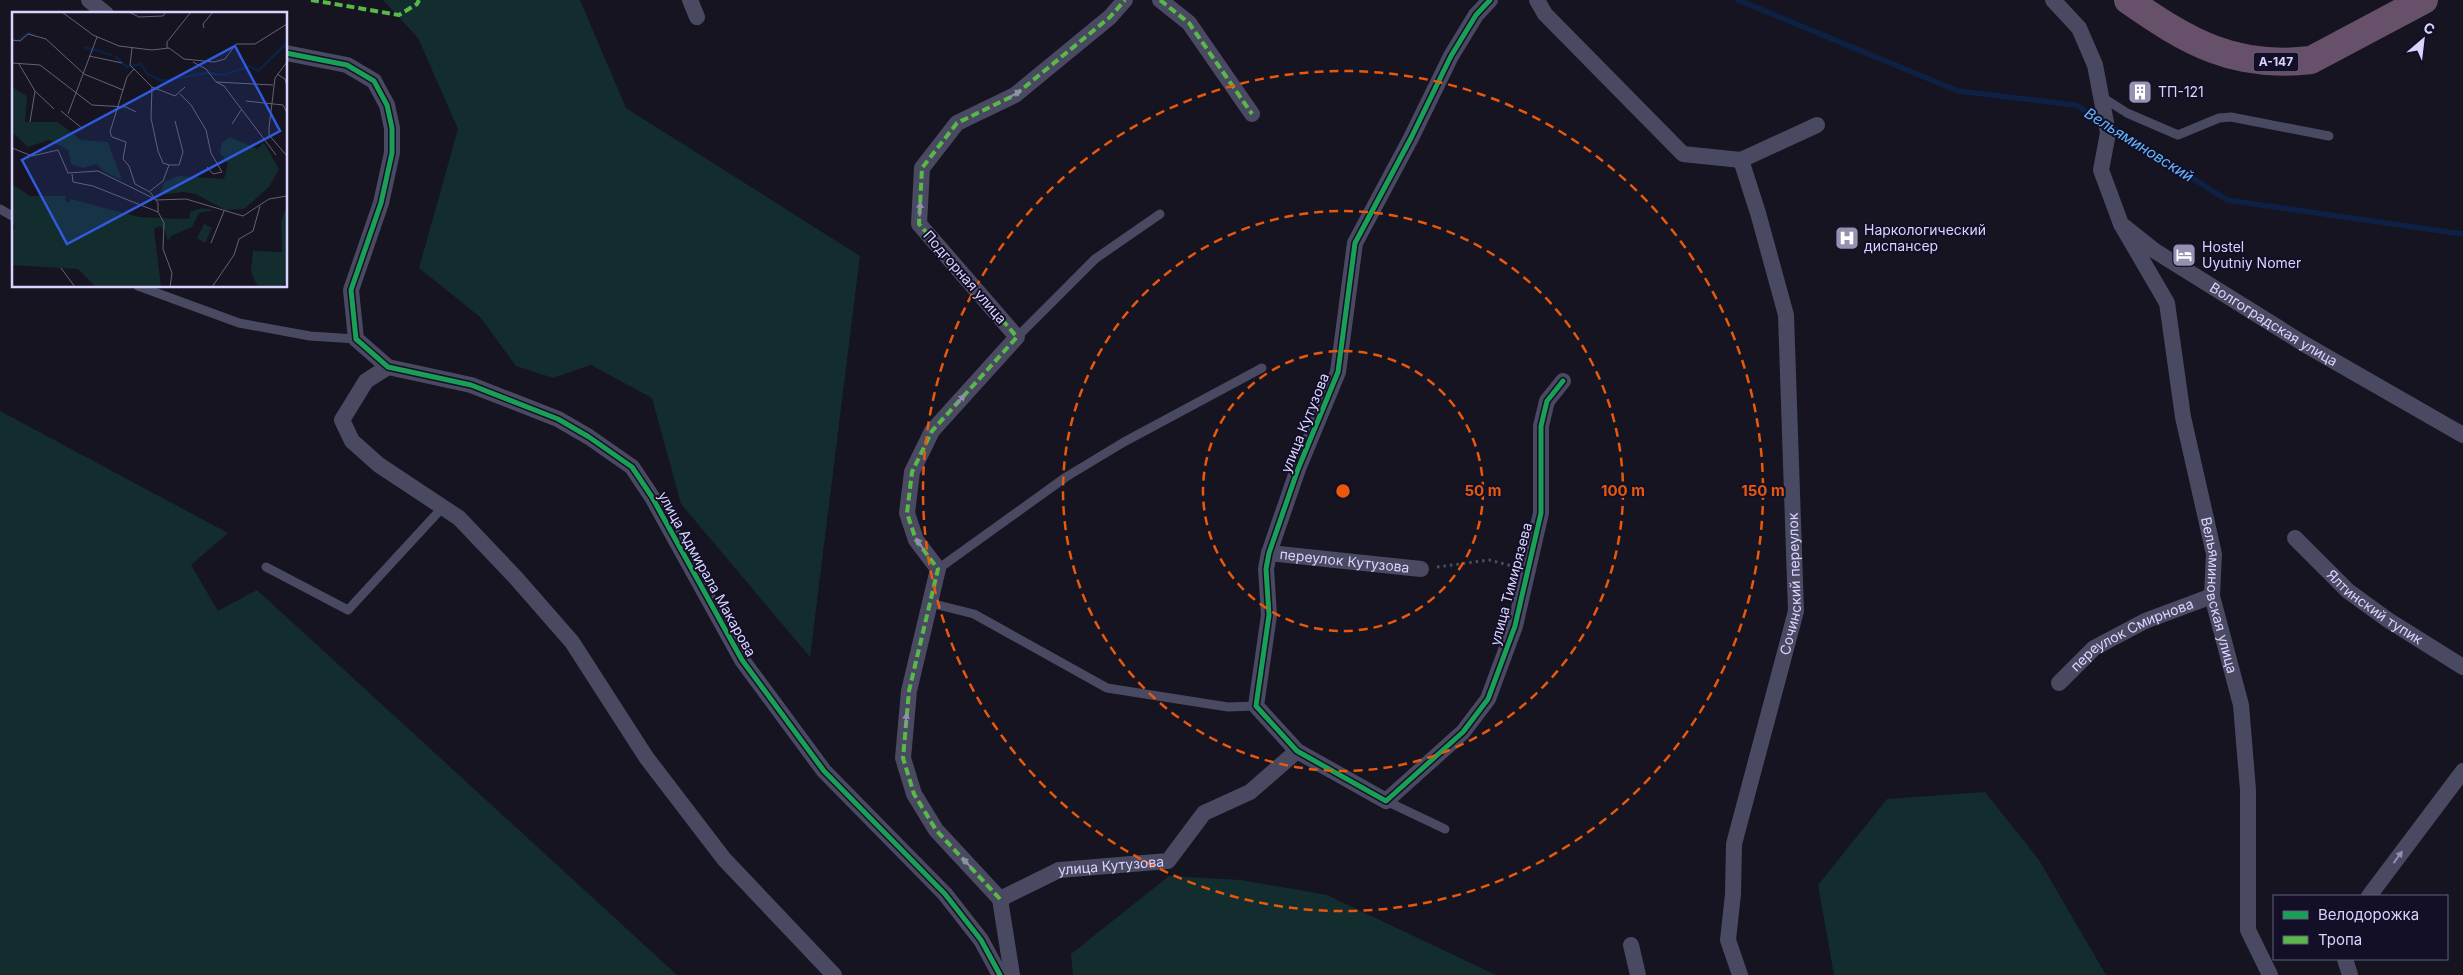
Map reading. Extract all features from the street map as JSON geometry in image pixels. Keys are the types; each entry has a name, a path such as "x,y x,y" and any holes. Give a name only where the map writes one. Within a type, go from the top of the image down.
{"highway":[{"name":"А-147","path":"2128,0 2195,43 2231,56 2291,63 2311,60 2424,0"}],"street":[{"path":"89,0 104,12"},
{"path":"690,0 697,17"},
{"name":"Подгорная улица","path":"938,569 916,540 907,513 912,472 932,431 1017,337 919,224 922,168 957,123 1016,95 1102,23 1125,0"},
{"path":"1160,0 1189,22 1252,114"},
{"name":"улица Кутузова","path":"1256,706 1269,615 1266,569 1269,552 1298,469 1338,372 1355,243 1411,138 1451,56 1476,15 1490,0"},
{"path":"1537,0 1545,14 1683,154 1740,160 1817,125"},
{"path":"2053,0 2079,28 2095,65 2100,100 2108,133 2101,170 2121,224"},
{"path":"288,53 347,65 374,81 387,105 392,128 392,153 381,203 351,290 356,338"},
{"name":"Сочинский переулок","path":"1740,160 1758,213 1786,315 1796,611 1734,844 1733,894 1728,940 1740,975"},
{"name":"Волгоградская улица","path":"2121,224 2155,251 2306,345 2463,435"},
{"name":"Вельяминовская улица","path":"2121,224 2167,303 2183,417 2214,554 2212,596 2241,705 2248,790 2248,930 2270,975"},
{"name":"улица Адмирала Макарова","path":"356,338 388,366 472,385 558,419 589,437 632,467 652,498 742,660 824,771 944,894 981,940 1000,975"},
{"path":"388,366 366,381 342,420 352,441 378,465 459,518 516,578 572,642 646,757 724,859 834,975"},
{"name":"улица Тимирязева","path":"1386,801 1463,732 1488,699 1515,626 1541,513 1542,426 1547,400 1563,381"},
{"name":"Ялтинский тупик","path":"2295,538 2348,591 2388,620 2463,667"},
{"name":"переулок Кутузова","path":"1269,552 1422,569"},
{"path":"938,569 909,691 903,758 914,794 936,830 1000,899 1012,975"},
{"name":"переулок Смирнова","path":"2059,683 2094,648 2145,621 2212,596"},
{"path":"1256,706 1297,752 1386,801"},
{"name":"улица Кутузова","path":"1000,899 1059,870 1168,861 1204,813 1250,792 1297,752"},
{"path":"2370,895 2463,771"},
{"path":"1630,945 1638,975"},
{"path":"2345,960 2350,975"}],"lane":[{"path":"2100,100 2127,114 2178,135 2219,118 2231,117 2329,136"},
{"path":"0,209 12,216"},
{"path":"1017,337 1095,259 1160,214"},
{"path":"143,288 239,323 310,336 356,338"},
{"path":"938,569 1066,477 1124,442 1262,368"},
{"path":"266,567 348,610 443,507"},
{"path":"930,604 974,614 1107,688 1228,707 1256,706"},
{"path":"1386,801 1446,829"}],"path":[{"path":"1422,569 1489,560 1529,571"}],"green space":[{"path":"383,0 580,0 626,108 860,256 810,657 681,504 652,398 591,365 553,378 516,366 480,317 419,268 458,129 418,38"},
{"path":"0,411 228,533 191,565 218,611 257,590 677,975 0,975"},
{"path":"1985,792 2039,860 2106,975 1834,975 1818,885 1887,799"},
{"path":"1169,876 1241,880 1327,895 1496,975 1073,975 1071,954"}],"waterway":[{"name":"Вельяминовский","path":"1738,0 1958,91 2076,105 2103,122"},
{"name":"Вельяминовский","path":"2111,127 2227,200 2463,234"}],"marked path":[{"path":"311,0 399,15 417,4 419,0"},
{"path":"1000,899 936,830 914,794 903,758 909,691 938,569 916,540 907,513 912,472 932,431 1017,337 919,224 922,168 957,123 1015,95 1110,17 1125,0"},
{"path":"1160,0 1189,23 1252,114"}],"cycle path":[{"path":"1490,0 1476,15 1451,56 1411,138 1355,243 1338,372 1298,469 1269,553 1266,569 1269,615 1256,706 1297,751 1386,801 1463,732 1488,699 1515,626 1541,513 1541,426 1547,401 1563,381"},
{"path":"288,53 347,65 374,81 387,105 392,128 392,153 381,203 351,290 356,339 388,367 471,385 558,419 589,437 632,467 652,497 742,660 824,771 945,894 981,940 1000,975"}],"place":[{"name":"ТП-121","path":"2140,92"},
{"name":"Наркологический диспансер","path":"1847,238"},
{"name":"Hostel Uyutniy Nomer","path":"2184,255"}]}
